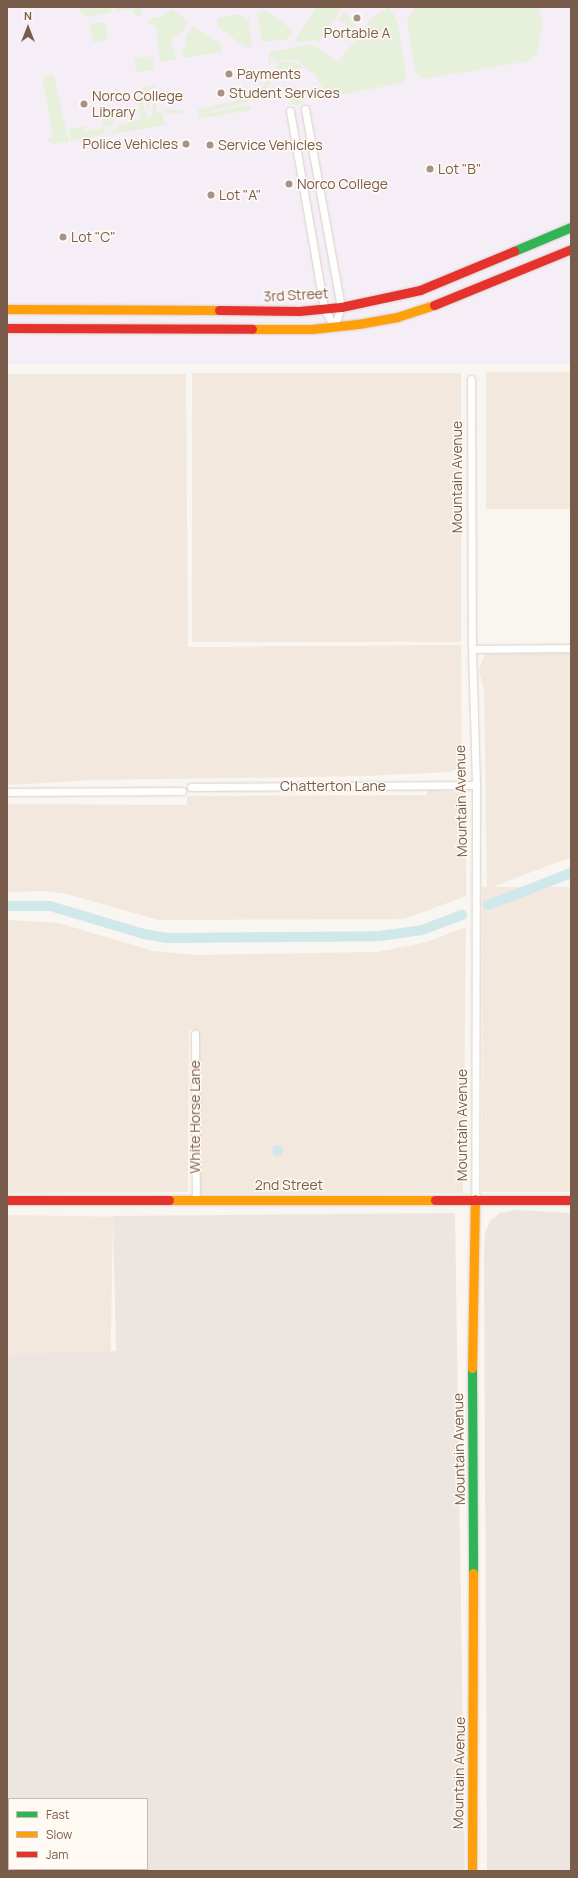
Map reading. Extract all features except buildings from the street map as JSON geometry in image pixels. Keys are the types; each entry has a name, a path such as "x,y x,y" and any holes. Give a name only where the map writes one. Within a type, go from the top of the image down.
{"street":[{"path":"305,109 340,307 334,327"},
{"path":"290,111 324,308 334,327"},
{"name":"3rd Street","path":"7,309 299,311 340,307 420,290 571,227"},
{"path":"7,328 334,327 397,317 441,303 571,249"},
{"name":"Mountain Avenue","path":"471,379 472,649 476,785 475,1199 472,1359 474,1680 472,1871"},
{"path":"472,649 571,648"},
{"name":"Chatterton Lane","path":"191,787 476,785"},
{"path":"7,792 182,791"},
{"name":"White Horse Lane","path":"195,1034 196,1199"},
{"name":"2nd Street","path":"7,1200 571,1200"}],"shaded area":[{"name":"Norco College","path":"7,7 571,7 571,364 7,364"},
{"path":"486,372 571,372 571,509 486,509"},
{"path":"192,373 461,373 461,642 192,642"},
{"path":"7,374 186,374 188,647 461,645 462,768 449,772 365,776 93,780 7,785"},
{"path":"571,653 571,857 487,889 484,691 479,671 482,660 486,654"},
{"path":"427,790 465,792 466,896 404,919 159,920 67,894 48,891 7,892 7,804 187,805 187,796 427,795"},
{"path":"482,887 571,887 571,1192 482,1192"},
{"path":"7,920 59,923 153,951 197,955 378,952 427,942 466,927 463,1193 202,1194 199,1187 199,1030 189,1030 188,1192 7,1193"},
{"path":"516,1210 571,1213 571,1871 487,1871 484,1254 485,1233 490,1221 500,1213"},
{"path":"455,1213 465,1871 7,1871 7,1355 116,1351 113,1216"},
{"path":"7,1215 113,1217 111,1357 7,1355"}],"green space":[{"path":"82,7 111,7 112,10 110,13 88,17 79,11"},
{"path":"115,7 141,7 143,11 138,18 132,9 118,11"},
{"path":"317,7 340,7 340,11 318,43 314,40 294,42"},
{"path":"389,7 397,20 406,75 402,83 328,97 315,75 299,62 289,59 275,62 272,59 270,64 268,63 270,52 312,44 338,62 374,16"},
{"path":"415,7 538,7 543,23 537,55 529,61 424,79 415,71 407,21"},
{"path":"172,9 187,20 188,24 180,35 174,37 171,41 177,59 160,62 156,26 147,24 152,17 161,17"},
{"path":"265,10 294,31 288,39 262,42 257,12"},
{"path":"343,12 358,22 353,30 338,19"},
{"path":"240,14 249,20 252,46 246,47 217,27 218,18"},
{"path":"105,22 108,40 93,42 90,24"},
{"path":"193,26 221,44 222,52 184,58 181,50 186,46 185,38"},
{"path":"153,56 155,70 136,73 134,59"},
{"path":"288,61 296,63 303,68 279,70 275,67 278,63"},
{"path":"54,75 69,142 54,144 46,139 53,137 42,77"},
{"path":"269,77 272,80 258,101 252,101"},
{"path":"155,85 156,88 149,89 149,113 142,87"},
{"path":"297,89 304,94 305,97 300,104 297,105 290,100 289,97 294,90"},
{"path":"152,92 157,112 163,112 165,125 108,135 119,125 141,119 137,96 141,95 147,118 153,116"},
{"path":"246,98 247,102 198,114 197,110"},
{"path":"250,105 251,110 197,119 197,115"},
{"path":"165,110 182,110 182,114 165,114"},
{"path":"114,117 114,121 111,126 105,127 103,135 71,141 69,129 85,126 86,131 103,128 102,119"}],"water":[{"path":"277,1144 281,1146 283,1150 281,1154 277,1156 273,1154 271,1150 273,1146"}],"waterway":[{"path":"488,905 571,873"},
{"path":"7,906 50,906 144,934 167,938 380,936 422,930 462,915"}],"traffic: fast":[{"path":"514,251 571,227"},
{"path":"472,1368 473,1573"}],"traffic: slow":[{"path":"252,329 312,329 358,324 397,317 434,305"},
{"path":"7,309 219,310"},
{"path":"472,1368 475,1199"},
{"path":"169,1200 435,1200"},
{"path":"472,1871 473,1573"}],"traffic: jam":[{"path":"434,305 571,249"},
{"path":"219,310 299,311 341,307 420,290 514,251"},
{"path":"7,328 252,329"},
{"path":"7,1200 169,1200"},
{"path":"435,1200 571,1200"}],"place":[{"name":"Portable A","path":"357,18"},
{"name":"Payments","path":"229,74"},
{"name":"Student Services","path":"221,93"},
{"name":"Norco College Library","path":"84,104"},
{"name":"Police Vehicles","path":"186,144"},
{"name":"Service Vehicles","path":"210,145"},
{"name":"Lot \"B\"","path":"430,169"},
{"name":"Norco College","path":"289,184"},
{"name":"Lot \"A\"","path":"211,195"},
{"name":"Lot \"C\"","path":"63,237"}]}
